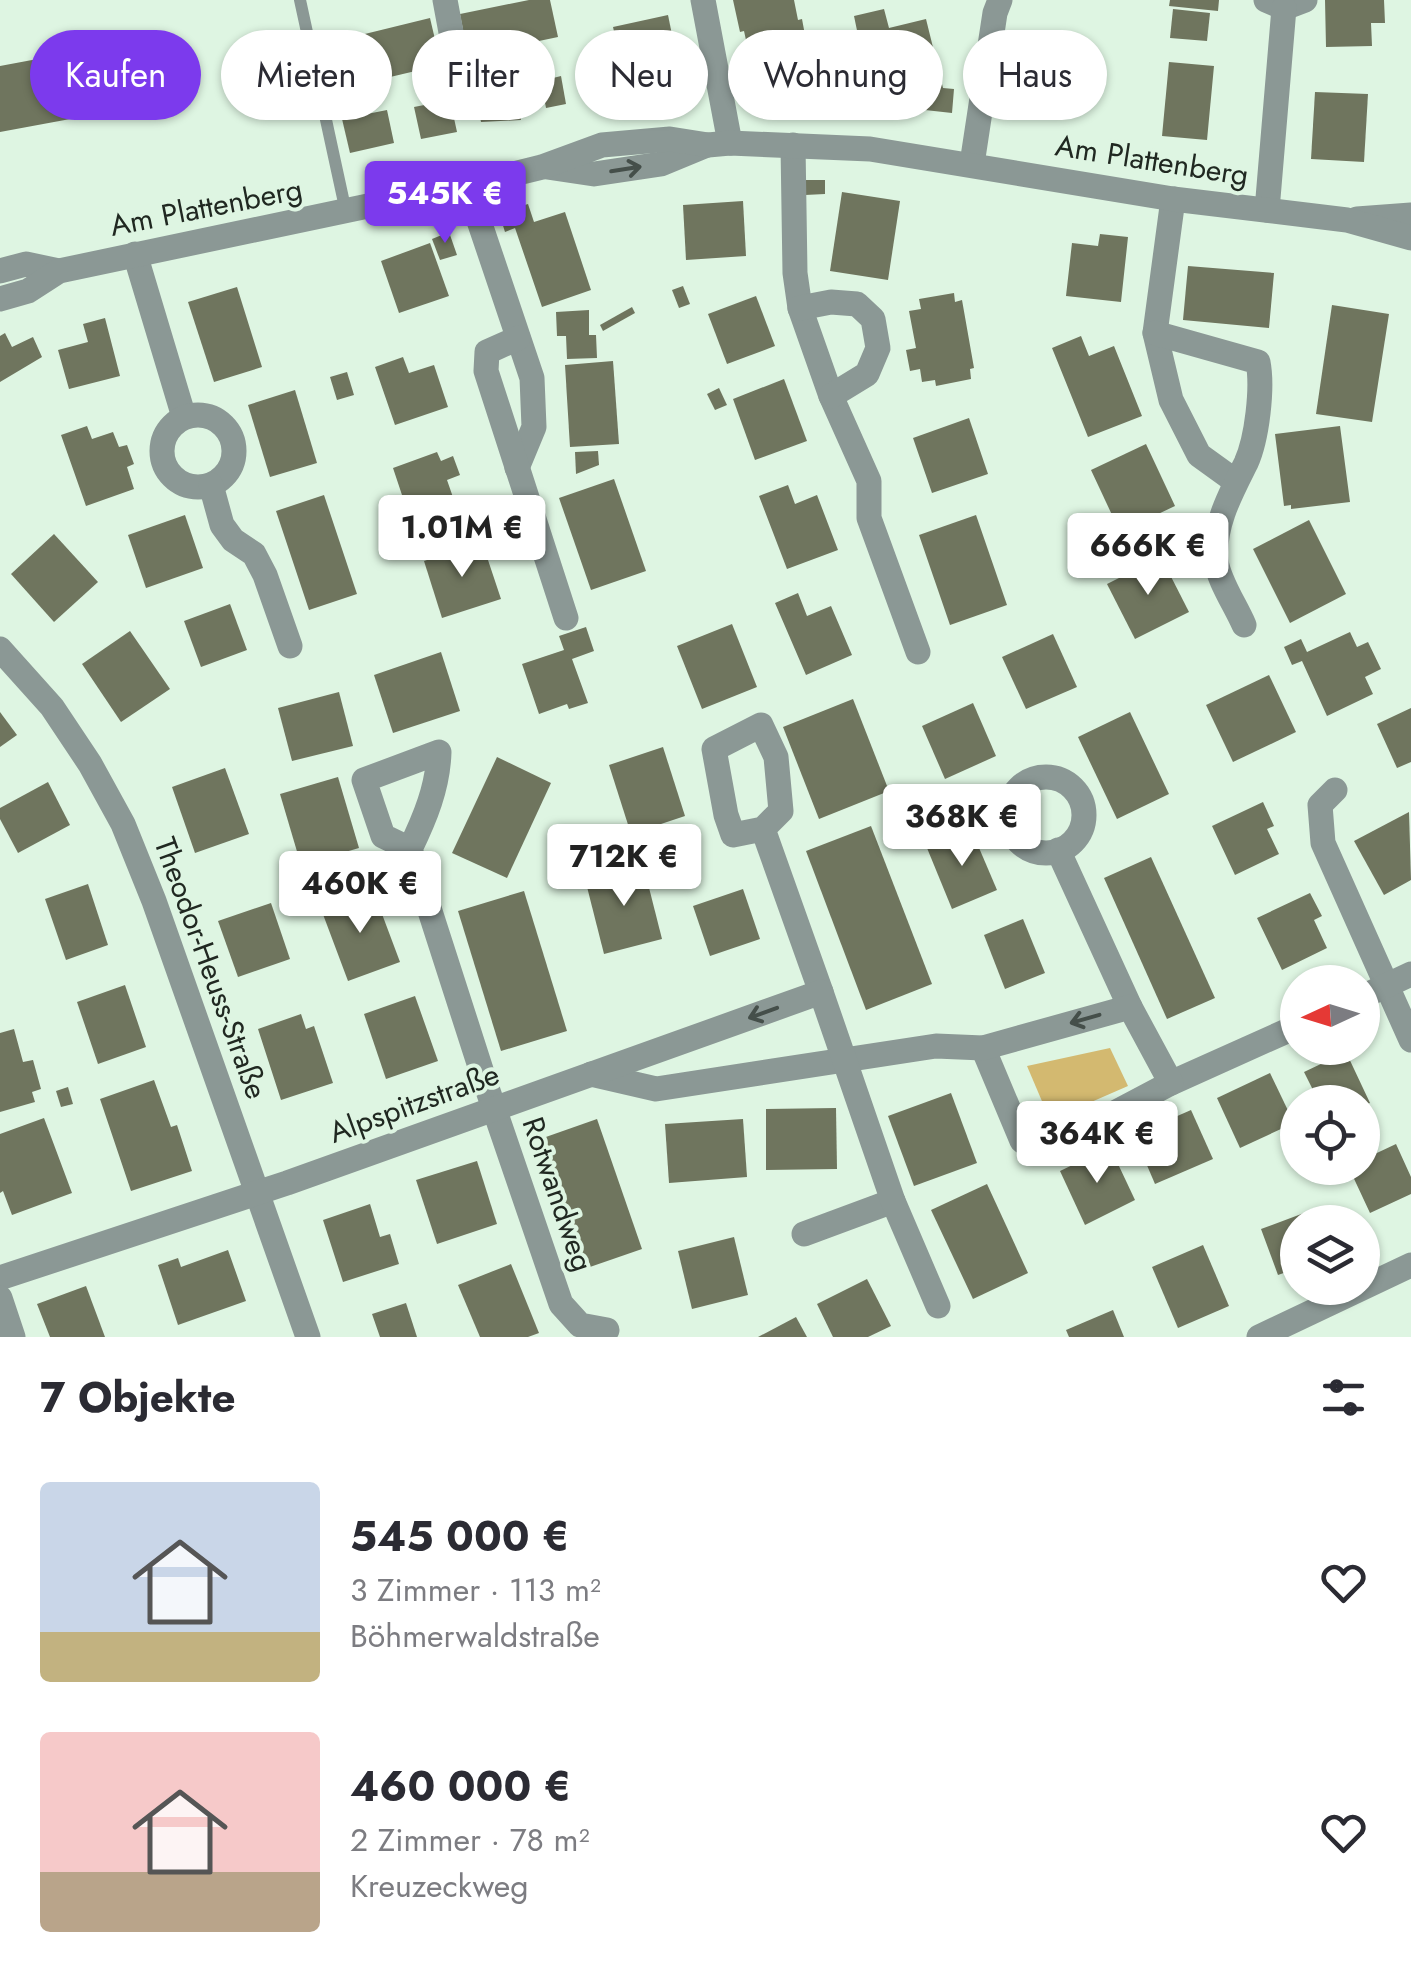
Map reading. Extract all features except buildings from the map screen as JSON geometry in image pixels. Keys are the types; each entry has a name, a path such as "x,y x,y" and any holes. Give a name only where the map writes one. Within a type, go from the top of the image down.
{"street":[{"path":"445,0 451,30"},
{"path":"703,0 719,144"},
{"path":"1267,210 1285,3"},
{"path":"972,164 992,4"},
{"name":"Am Plattenberg","path":"0,298 28,291 59,270 346,212 542,167 594,174 661,164 719,144 870,149 1173,199 1347,220 1411,238"},
{"path":"793,145 795,274 800,308 831,396 869,481 869,518 918,652"},
{"path":"476,183 477,215 532,378 534,427 517,468"},
{"path":"1173,199 1155,334 1171,400 1200,455 1235,481"},
{"name":"Am Plattenberg","path":"1347,220 1411,215"},
{"path":"134,254 184,417"},
{"name":"Am Plattenberg","path":"0,272 26,264 59,270"},
{"path":"800,308 831,302 857,304 873,319 878,348 868,374 831,396"},
{"path":"1155,334 1258,362 1262,384 1248,460 1235,481 1220,523 1216,562 1244,625"},
{"path":"518,338 487,352 486,371 566,618"},
{"path":"206,416 225,427 231,437 234,448 228,470 211,484 186,486 167,470 161,446 173,424 184,417 206,416"},
{"path":"211,484 222,525 234,540 254,554 265,575 290,646"},
{"name":"Theodor-Heuss-Straße","path":"0,649 52,707 123,824 308,1337"},
{"path":"1335,790 1320,804 1323,843 1365,965"},
{"path":"764,829 894,1201 938,1306"},
{"name":"Rotwandweg","path":"410,849 562,1304 580,1325 607,1330"},
{"path":"1058,850 1130,1007 1171,1083"},
{"path":"1380,989 1411,974"},
{"name":"Alpspitzstraße","path":"0,1278 820,992"},
{"path":"1380,1000 1411,1040"},
{"path":"590,1074 656,1090 936,1046 984,1048 1130,1007"},
{"path":"984,1048 1022,1141 1035,1148 1052,1146 1171,1083 1280,1034"},
{"path":"804,1234 894,1201"},
{"path":"1259,1337 1411,1265"},
{"path":"0,1298 13,1337"}],"lane":[{"path":"300,0 346,212"}],"shaded area":[{"path":"1110,1048 1128,1086 1050,1120 1027,1066"}]}
